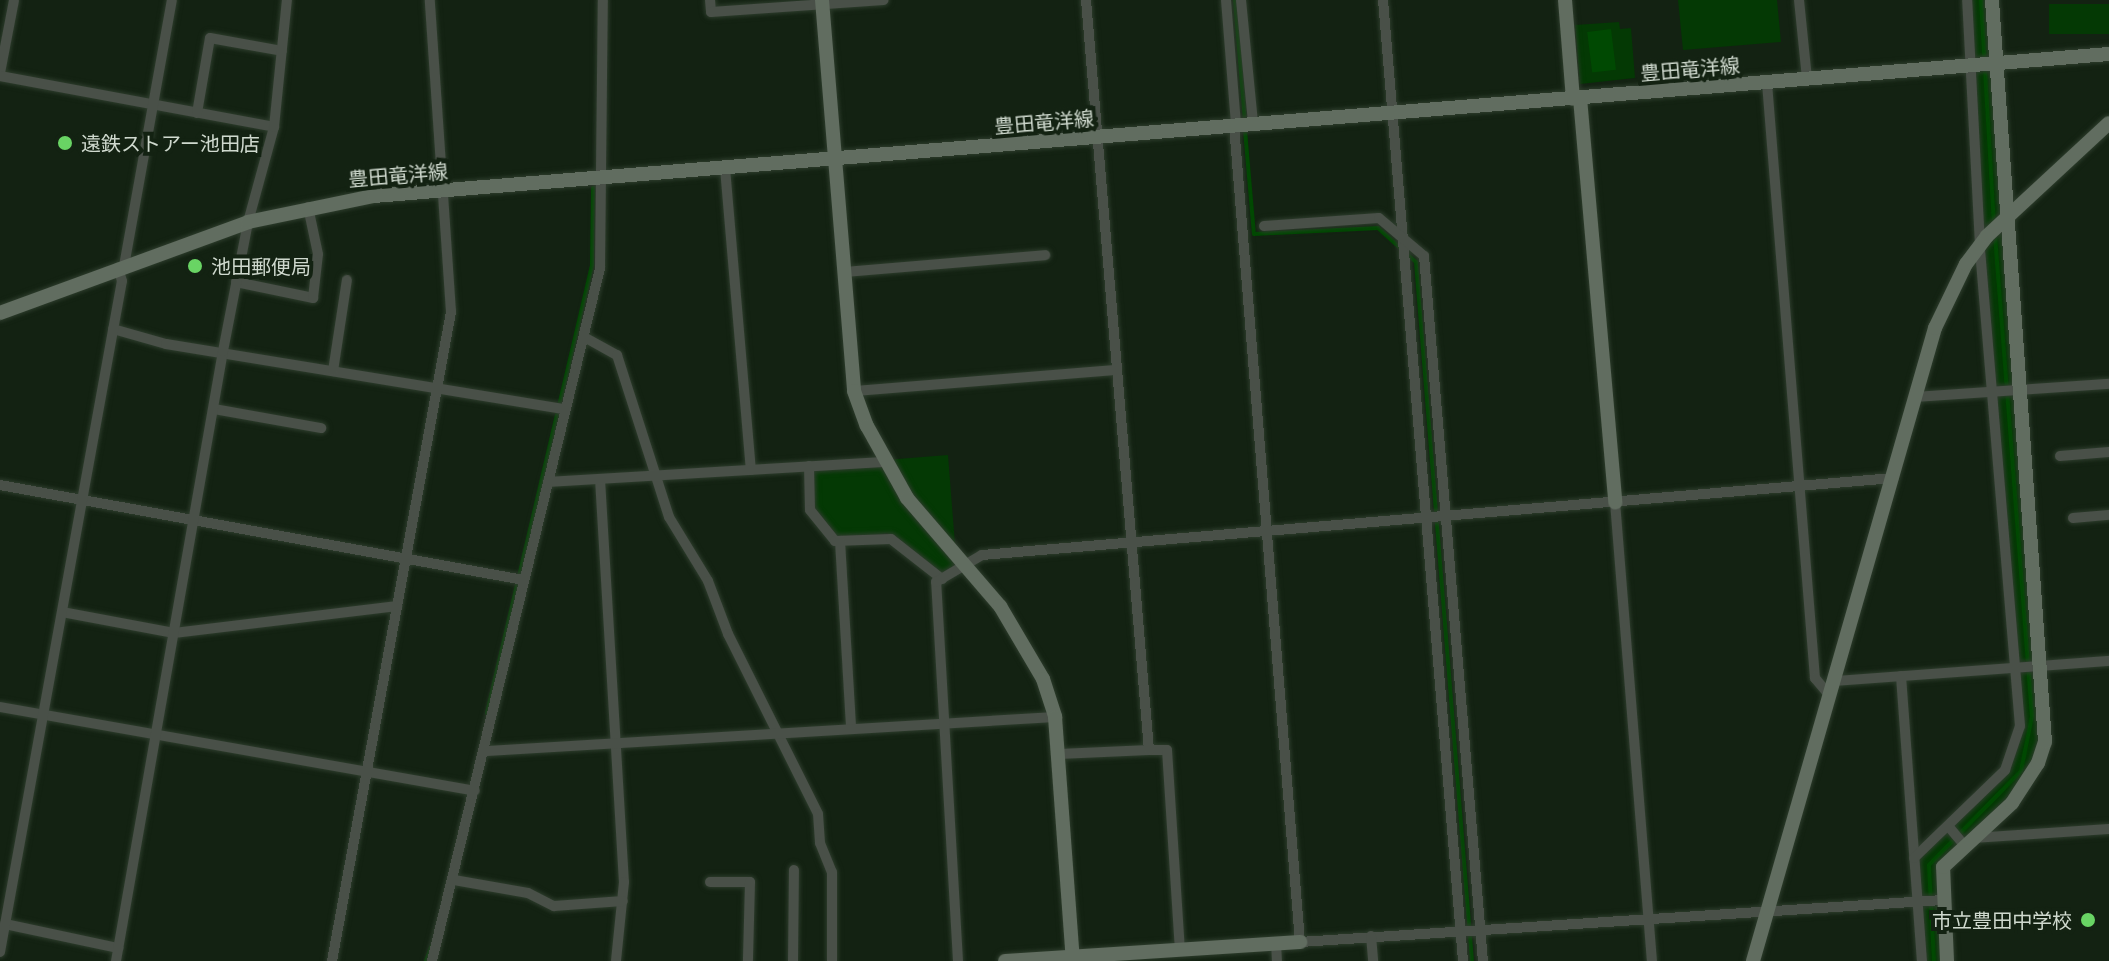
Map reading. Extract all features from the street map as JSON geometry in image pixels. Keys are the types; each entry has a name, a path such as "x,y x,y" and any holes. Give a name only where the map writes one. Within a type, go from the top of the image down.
{"street":[{"path":"14,0 0,74 274,127"},
{"path":"0,952 122,281 121,267 172,0"},
{"path":"116,961 236,282 248,222 274,127 287,0"},
{"path":"332,961 451,312 446,191 430,0"},
{"path":"432,961 487,751 524,580 600,268 603,0"},
{"path":"710,0 711,12 884,0"},
{"path":"1086,0 1129,541 1149,750"},
{"path":"1226,0 1242,124"},
{"path":"1241,0 1242,124 1267,530 1300,942"},
{"path":"1383,0 1463,961"},
{"path":"1565,0 1615,502 1652,961"},
{"path":"1799,0 1807,79"},
{"path":"1914,858 2005,770 2015,748 2021,707 1980,245 1973,66 1967,0"},
{"path":"1947,961 1942,900 1943,867 2012,803 2038,763 2045,742 2042,666 1992,0"},
{"path":"823,3 854,391 886,462 907,498 1025,641 1055,717 1072,958"},
{"path":"197,113 210,38 282,51"},
{"name":"豊田竜洋線","path":"0,313 248,222 308,207 446,191 2109,54"},
{"path":"1767,83 1815,678 1830,696"},
{"path":"1753,961 1935,328 1980,245 2009,213 2109,123"},
{"path":"725,168 751,470"},
{"path":"236,282 313,298 318,254 308,207"},
{"path":"1264,226 1379,218 1424,256 1483,961"},
{"path":"844,272 1045,255"},
{"path":"333,371 347,280"},
{"path":"113,329 333,371 565,409"},
{"path":"584,337 617,355 669,517 708,581 728,634 818,814 820,843 832,872 832,961"},
{"path":"854,391 1116,370"},
{"path":"1916,397 2109,384"},
{"path":"214,409 321,428"},
{"path":"2060,456 2109,452"},
{"path":"548,482 886,462"},
{"path":"809,466 810,510 840,541 851,728"},
{"path":"958,961 936,582 982,555 1894,478"},
{"path":"600,479 617,743 623,901 616,961"},
{"path":"0,485 524,580"},
{"path":"2073,518 2109,515"},
{"path":"840,541 891,539 942,579"},
{"path":"62,612 174,633 397,606"},
{"path":"1835,681 2109,661"},
{"path":"1901,676 1922,961"},
{"path":"0,707 475,791"},
{"path":"487,751 1055,717"},
{"path":"1059,754 1167,750 1180,949"},
{"path":"1949,827 1969,841 2109,829"},
{"path":"793,961 794,870"},
{"path":"454,880 528,893 554,906 623,901"},
{"path":"710,882 750,882 748,961"},
{"path":"1005,961 1648,916 1942,900"},
{"path":"5,924 118,948"},
{"path":"1371,936 1373,961"},
{"path":"1276,943 1277,961"}],"shaded area":[{"path":"1678,0 1777,0 1781,42 1683,50"},
{"path":"1965,0 1990,0 2045,742 2019,794 1943,867 1948,961 1922,961 1914,858 1992,785 2015,748 2021,707"},
{"path":"2049,4 2109,4 2109,34 2049,34"},
{"path":"1619,22 1620,29 1631,28 1635,78 1580,84 1575,25"},
{"path":"1611,29 1616,70 1592,73 1587,32"},
{"path":"948,455 956,557 965,567 942,579 887,533 840,541 810,510 809,466"}],"waterway":[{"path":"1235,0 1245,121"},
{"path":"1981,0 1994,225"},
{"path":"1245,130 1254,234 1378,228 1401,249"},
{"path":"487,713 592,264 593,188"},
{"path":"1934,961 1929,865 2021,771 2032,716 1995,234"},
{"path":"1408,255 1416,262 1472,961"},
{"path":"426,961 431,947"}],"place":[{"name":"遠鉄ストアー池田店","path":"65,143"},
{"name":"池田郵便局","path":"195,266"},
{"name":"市立豊田中学校","path":"2088,920"}]}
